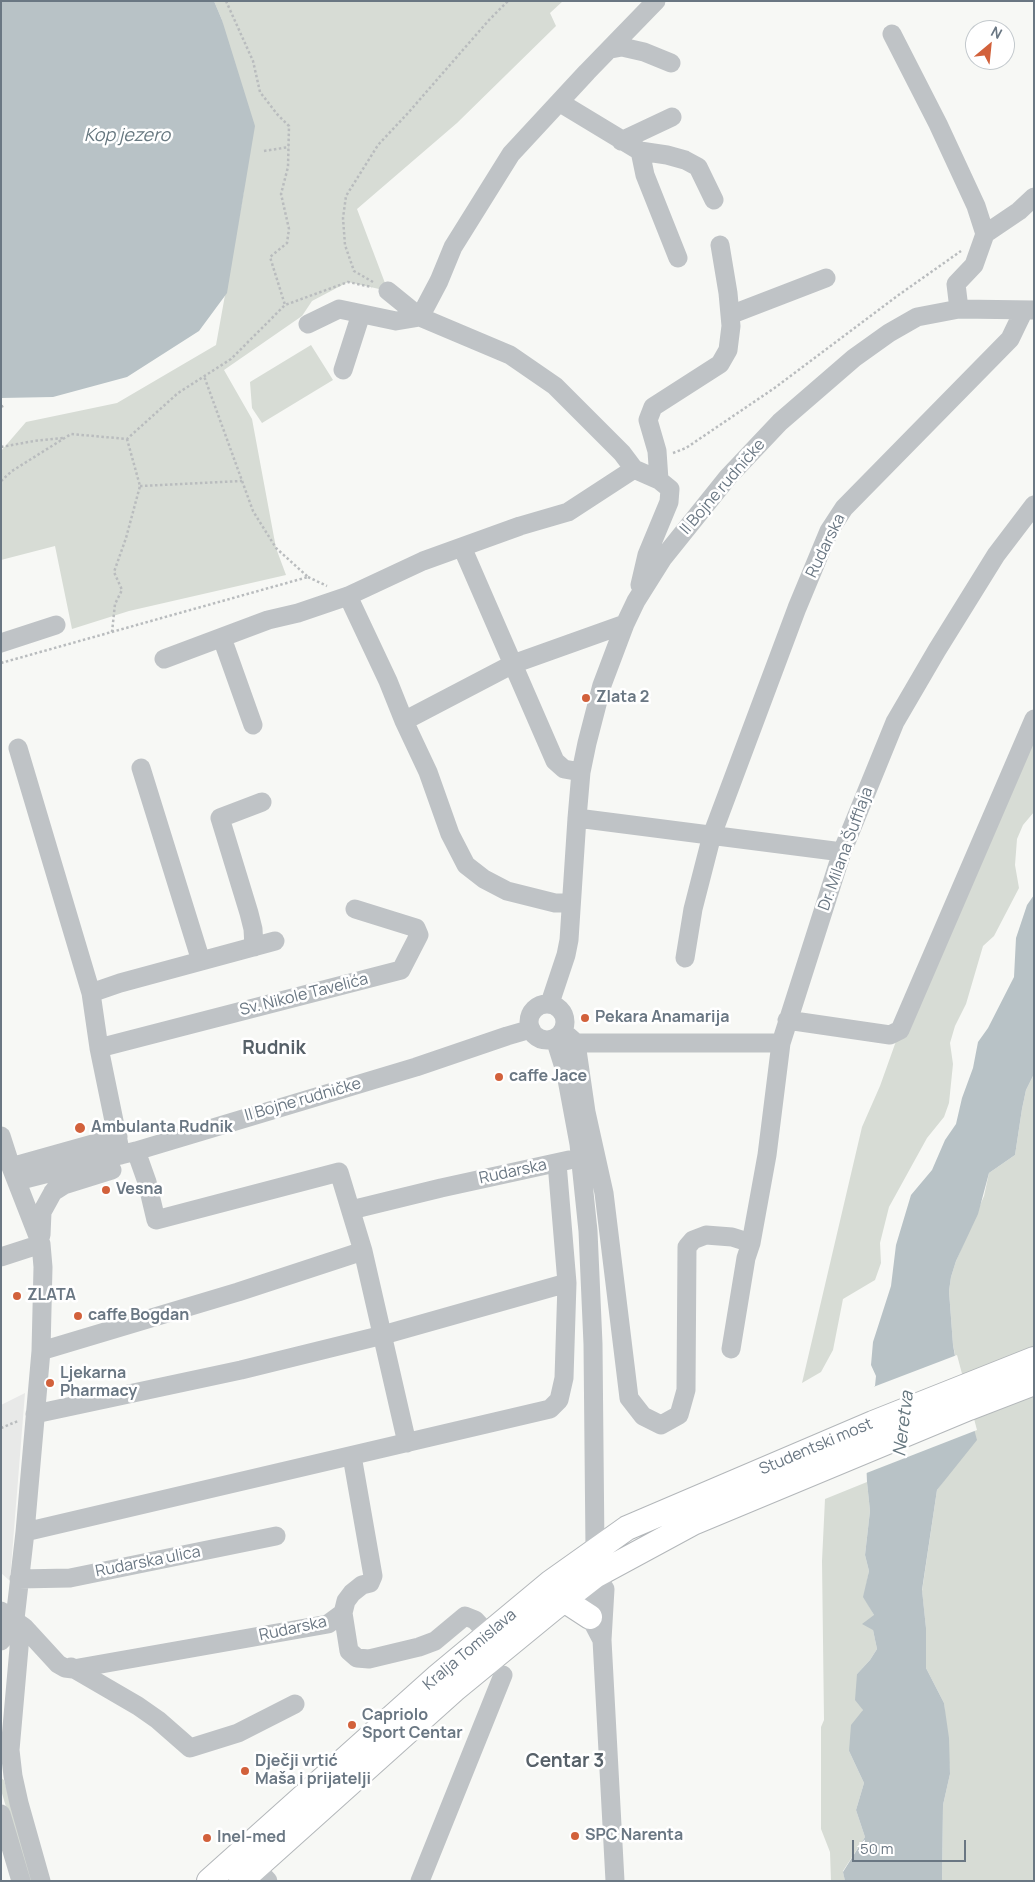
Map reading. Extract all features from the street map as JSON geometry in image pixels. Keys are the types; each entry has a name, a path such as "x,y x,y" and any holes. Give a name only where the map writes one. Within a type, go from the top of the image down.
{"main road":[{"name":"Studentski most","path":"627,1528 873,1423 1034,1358"},
{"name":"Studentski most","path":"633,1555 711,1516 969,1408 1034,1383"},
{"name":"Kralja Tomislava","path":"209,1881 345,1758 488,1634 551,1582 627,1528"},
{"name":"Kralja Tomislava","path":"255,1877 450,1694 595,1576 633,1555"},
{"path":"564,1600 590,1617"}],"street":[{"path":"420,317 439,281 453,247 506,161 559,102 656,1"},
{"path":"892,34 938,124 976,206 985,234 974,265 956,284 958,309"},
{"path":"611,48 622,47 644,52 671,63"},
{"path":"559,102 640,151 667,155 698,167 714,200"},
{"path":"621,141 672,117"},
{"path":"640,151 645,175 678,258"},
{"path":"985,234 1026,209 1034,197"},
{"path":"388,291 420,317 510,355 555,386 622,453 634,469 659,480 657,451 648,420 652,407 720,364 728,350 731,326 720,245"},
{"path":"730,314 826,278"},
{"path":"308,324 339,309 396,321 420,317"},
{"name":"II Bojne rudničke","path":"636,600 663,558 728,477 780,422 854,358 889,333 917,317 958,309 1029,310"},
{"name":"Rudarska","path":"686,958 693,909 712,835 794,616 829,531 844,508 1010,339 1029,310"},
{"path":"343,370 361,314"},
{"path":"164,659 268,620 298,613 348,596 423,561 520,526 568,512 634,469"},
{"name":"II Bojne rudničke","path":"636,600 647,555 669,502 670,489 659,480"},
{"name":"Dr. Milana Šufflaja","path":"731,1350 746,1258 752,1237 767,1155 781,1043 842,852 895,722 996,555 1034,505"},
{"path":"462,547 555,761 564,769 581,772"},
{"path":"348,596 428,772 450,834 466,865 484,879 507,890 555,903 571,903"},
{"path":"550,1003 569,940 581,772 602,686 636,600"},
{"path":"404,721 512,664 625,624"},
{"path":"1,643 56,625"},
{"path":"222,638 253,726"},
{"path":"787,1020 890,1035 900,1030 1034,719"},
{"path":"18,748 91,994 99,1048 128,1148 147,1182 156,1220 339,1172 362,1251 407,1443"},
{"path":"141,768 201,961"},
{"path":"254,947 250,913 220,818 262,802"},
{"path":"577,818 842,852"},
{"name":"Sv. Nikole Tavelića","path":"99,1048 401,970 419,935 416,928 355,909"},
{"path":"91,994 120,982 275,941"},
{"path":"602,1640 590,1617 589,1598 595,1576 593,1344 588,1231 580,1158 566,1074 565,1038 565,1015 558,1007 550,1003 541,1004 532,1012 529,1023 530,1029 543,1040 565,1038 781,1043"},
{"name":"II Bojne rudničke","path":"14,1174 73,1168 128,1148 416,1067 530,1029"},
{"path":"565,1038 586,1112 604,1193 629,1398 643,1416 661,1425 679,1415 686,1390 687,1247 693,1240 706,1235 752,1237"},
{"path":"1,1136 42,1244"},
{"path":"14,1174 128,1148"},
{"path":"53,1192 64,1185 124,1166 128,1148"},
{"path":"557,1163 580,1158"},
{"name":"Rudarska","path":"25,1532 550,1409 559,1400 564,1378 567,1283 557,1163 351,1210"},
{"path":"1,1642 2,1634 8,1624 8,1615 19,1579 25,1532 41,1351 43,1290 40,1224 42,1212 53,1192 73,1168"},
{"path":"1,1257 42,1244"},
{"path":"41,1351 238,1292 362,1251"},
{"path":"35,1414 241,1370 383,1335 567,1283"},
{"name":"Rudarska","path":"71,1668 328,1624 343,1613 346,1601 352,1593 362,1585 370,1582 373,1576 352,1456"},
{"name":"Rudarska ulica","path":"19,1579 70,1578 276,1536"},
{"path":"595,1576 605,1589 602,1640 615,1881"},
{"path":"343,1613 349,1651 357,1658 369,1659 412,1649 435,1641 465,1616 475,1620 488,1634"},
{"path":"8,1615 58,1664 65,1668 71,1668 138,1706 158,1720 190,1748 238,1733 295,1704"},
{"path":"8,1615 19,1633 19,1648 11,1730 6,1759 41,1881"},
{"path":"420,1881 503,1675"},
{"path":"1,1814 22,1881"}],"path":[{"path":"226,1 253,61 260,92 276,114 289,126 288,167 281,194 289,229 287,243 270,257 285,305"},
{"path":"388,291 354,271 345,245 342,218 346,196 378,145 508,1"},
{"path":"264,152 289,148"},
{"path":"657,458 686,448 711,432 776,387 962,250"},
{"path":"1,481 12,471 71,434 128,439 178,393 231,359 285,305 348,282 388,291"},
{"path":"1,663 308,577 276,548 253,511 204,376"},
{"path":"1,447 67,437"},
{"path":"112,632 115,604 122,590 114,572 126,538 140,486 128,439"},
{"path":"140,486 242,482"}],"shaded area":[{"path":"214,1 563,1 550,13 556,26 457,123 357,209 388,291 348,282 312,301 302,316 224,370 252,419 276,548 286,575 129,611 72,629 55,546 1,560 1,451 26,422 117,403 216,345 244,190 222,20"},
{"path":"311,345 333,380 262,423 252,408 250,382"},
{"path":"1034,736 1034,812 1023,825 1017,839 1015,865 1019,888 994,936 983,946 966,1004 955,1026 950,1043 953,1064 949,1103 944,1117 927,1138 889,1207 880,1243 881,1263 875,1280 843,1299 833,1350 821,1372 802,1383 862,1127 880,1086 900,1030"},
{"path":"1034,1074 1034,1359 962,1387 953,1345 949,1291 951,1277 984,1196 989,1173 1015,1155 1026,1090"},
{"path":"1034,1383 1034,1881 942,1881 943,1805 950,1774 944,1703 926,1668 926,1628 922,1591 937,1490 949,1473 969,1408"},
{"path":"25,1393 10,1581 1,1573 1,1405"},
{"path":"867,1482 870,1511 865,1555 869,1571 864,1597 874,1615 873,1630 877,1649 857,1674 863,1710 849,1751 864,1783 856,1810 865,1837 843,1871 845,1881 831,1881 830,1852 821,1829 821,1727 824,1720 822,1561 825,1499"},
{"path":"1,1778 4,1780 35,1881 28,1881 1,1790"}],"water":[{"name":"Kop jezero","path":"1,1 214,1 222,20 255,126 227,293 199,331 127,377 53,397 1,398"},
{"name":"Neretva","path":"1034,895 1034,1074 1026,1090 1015,1155 989,1173 978,1214 956,1261 949,1291 953,1345 957,1367 977,1440 937,1490 922,1590 926,1628 926,1668 944,1703 949,1738 950,1774 943,1805 942,1881 845,1881 843,1872 865,1837 856,1810 864,1783 849,1751 851,1725 863,1710 855,1700 857,1674 877,1649 873,1630 862,1624 874,1615 863,1597 869,1571 865,1555 870,1511 864,1410 867,1393 875,1386 876,1376 871,1365 873,1342 891,1286 896,1245 911,1195 932,1170 945,1140 956,1124 962,1098 973,1068 978,1042 988,1028 1014,977 1016,938 1027,905"}],"pier":[{"path":"957,1355 977,1430 864,1474 861,1410 865,1392 868,1389"}],"place":[{"name":"Zlata 2","path":"586,698"},
{"name":"Pekara Anamarija","path":"585,1018"},
{"name":"caffe Jace","path":"499,1077"},
{"name":"Ambulanta Rudnik","path":"80,1128"},
{"name":"Vesna","path":"106,1190"},
{"name":"ZLATA","path":"17,1296"},
{"name":"caffe Bogdan","path":"78,1316"},
{"name":"Ljekarna Pharmacy","path":"50,1383"},
{"name":"Capriolo Sport Centar","path":"352,1725"},
{"name":"Dječji vrtić Maša i prijatelji","path":"245,1771"},
{"name":"SPC Narenta","path":"575,1836"},
{"name":"Inel-med","path":"207,1838"}],"district":[{"name":"Rudnik","path":"274,1049"},
{"name":"Centar 3","path":"565,1762"}]}
